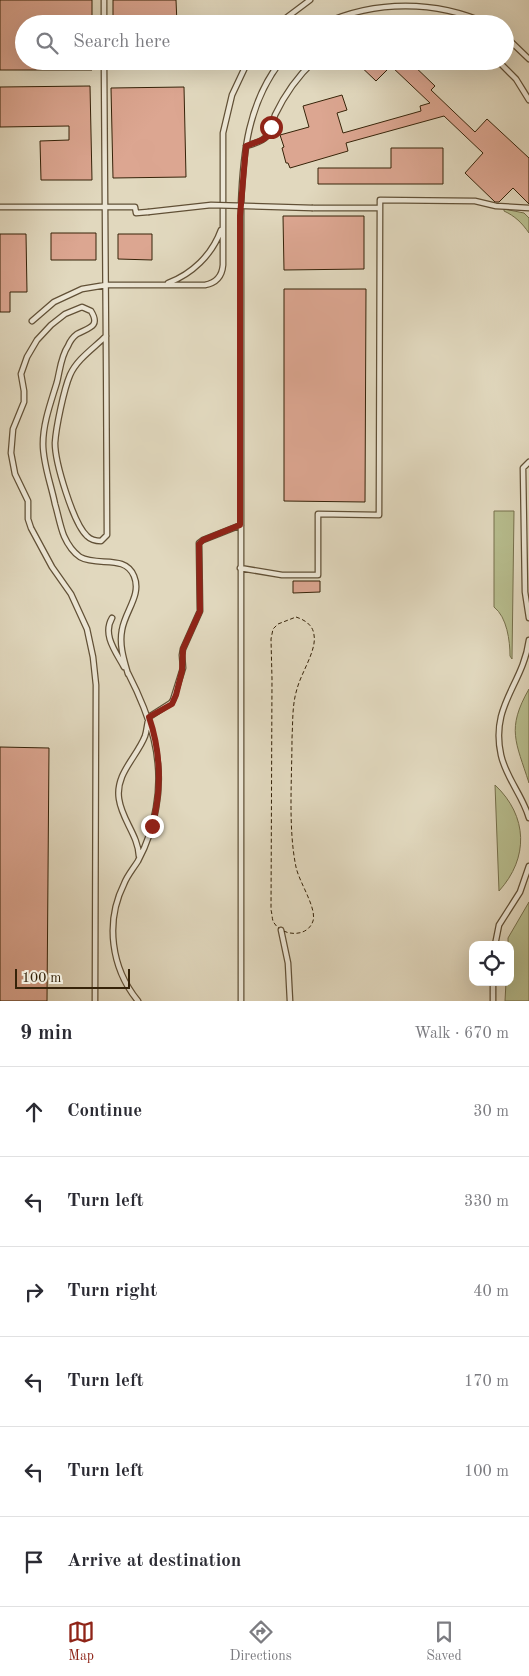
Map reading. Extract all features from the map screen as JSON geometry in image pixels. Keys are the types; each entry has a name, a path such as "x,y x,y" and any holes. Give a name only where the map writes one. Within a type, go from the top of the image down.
{"lane":[{"path":"104,0 104,15"},
{"path":"290,15 310,0"},
{"path":"343,15 358,8 405,1 442,5 471,15"},
{"path":"514,45 529,59"},
{"path":"104,70 106,207 107,535 101,541 96,541 83,532 75,516 58,464 56,433 73,368 106,336"},
{"path":"32,321 54,302 82,288 106,285 205,285 217,280 223,268 222,142 224,123 232,95 244,70"},
{"path":"241,1001 240,216 249,128 257,100 274,70"},
{"path":"246,146 268,136 274,117 284,98 306,70"},
{"path":"507,70 516,79 529,100"},
{"path":"240,568 282,575 318,575 318,514 378,515 380,200 476,201 496,206 529,208"},
{"path":"0,207 135,207 136,213 212,205 380,208"},
{"path":"164,284 180,278 200,263 216,243 222,227"},
{"path":"95,1001 96,685 93,656 87,628 76,602 52,567 31,528 28,519 28,501 15,474 11,450 13,428 24,402 21,374 27,357 53,322 69,312 82,307 91,311 94,315 94,322 90,329 73,338 65,351 45,427 44,458 62,531 72,549 83,558 103,562 120,562 133,573 136,581 135,597 124,620 121,645 128,674"},
{"path":"529,462 524,468 523,495 525,598 529,618"},
{"path":"139,858 138,846 122,814 118,798 120,784 125,770 145,736 149,717 172,704 180,680 183,668 183,649 200,611 199,543 240,525"},
{"path":"112,618 108,629 108,637 149,717 157,753 158,790 153,821 148,839 124,883 114,915 114,949 118,965 124,980 138,1001"},
{"path":"529,640 521,670 502,712 499,736 504,766 529,818"},
{"path":"496,941 499,925 520,892 529,866"},
{"path":"281,930 288,963 290,1001"},
{"path":"493,986 493,1001"}],"path":[{"path":"296,617 305,620 312,628 314,635 314,643 300,679 294,703 292,749 293,851 302,886 313,912 312,922 307,929 300,933 290,934 281,930 273,921 271,910 271,639 273,629 278,624 296,617"}],"green space":[{"path":"504,209 524,213 529,218 529,233 518,220 504,211"},
{"path":"494,511 514,511 512,659 505,623 494,607"},
{"path":"529,689 529,783 517,746 515,726 517,715"},
{"path":"495,785 514,810 519,823 521,837 516,865 499,891"},
{"path":"529,902 529,1001 505,1001 506,986 514,986 514,941 508,941"}],"building":[{"path":"0,0 92,0 92,15 15,15 15,70 0,70"},
{"path":"113,0 176,0 177,15 113,15"},
{"path":"364,70 387,70 376,81"},
{"path":"395,70 418,70 435,86 431,90 475,132 487,119 529,158 529,204 513,188 499,202 495,202 465,173 483,153 444,116 346,143 348,151 290,168 288,163 286,163 280,135 309,127 303,106 342,95 347,110 337,113 343,133 421,111 420,106 430,103"},
{"path":"90,86 92,180 41,180 40,141 69,140 69,126 0,127 0,87"},
{"path":"184,87 186,177 113,178 111,88"},
{"path":"391,148 443,148 443,184 318,184 318,168 391,168"},
{"path":"283,216 364,216 364,269 284,270"},
{"path":"51,233 96,233 96,260 51,260"},
{"path":"0,234 26,234 27,292 10,292 10,312 0,312"},
{"path":"118,234 152,234 152,260 118,259"},
{"path":"284,289 366,289 365,502 284,501"},
{"path":"293,581 320,581 320,592 293,593"},
{"path":"0,747 49,748 47,1001 0,1001"}],"route":[{"path":"152,826 157,802 159,772 155,741 149,717 172,704 176,695 183,668 183,649 200,611 199,544 203,540 240,525 240,216 242,181 246,146 268,136 271,127"}]}
